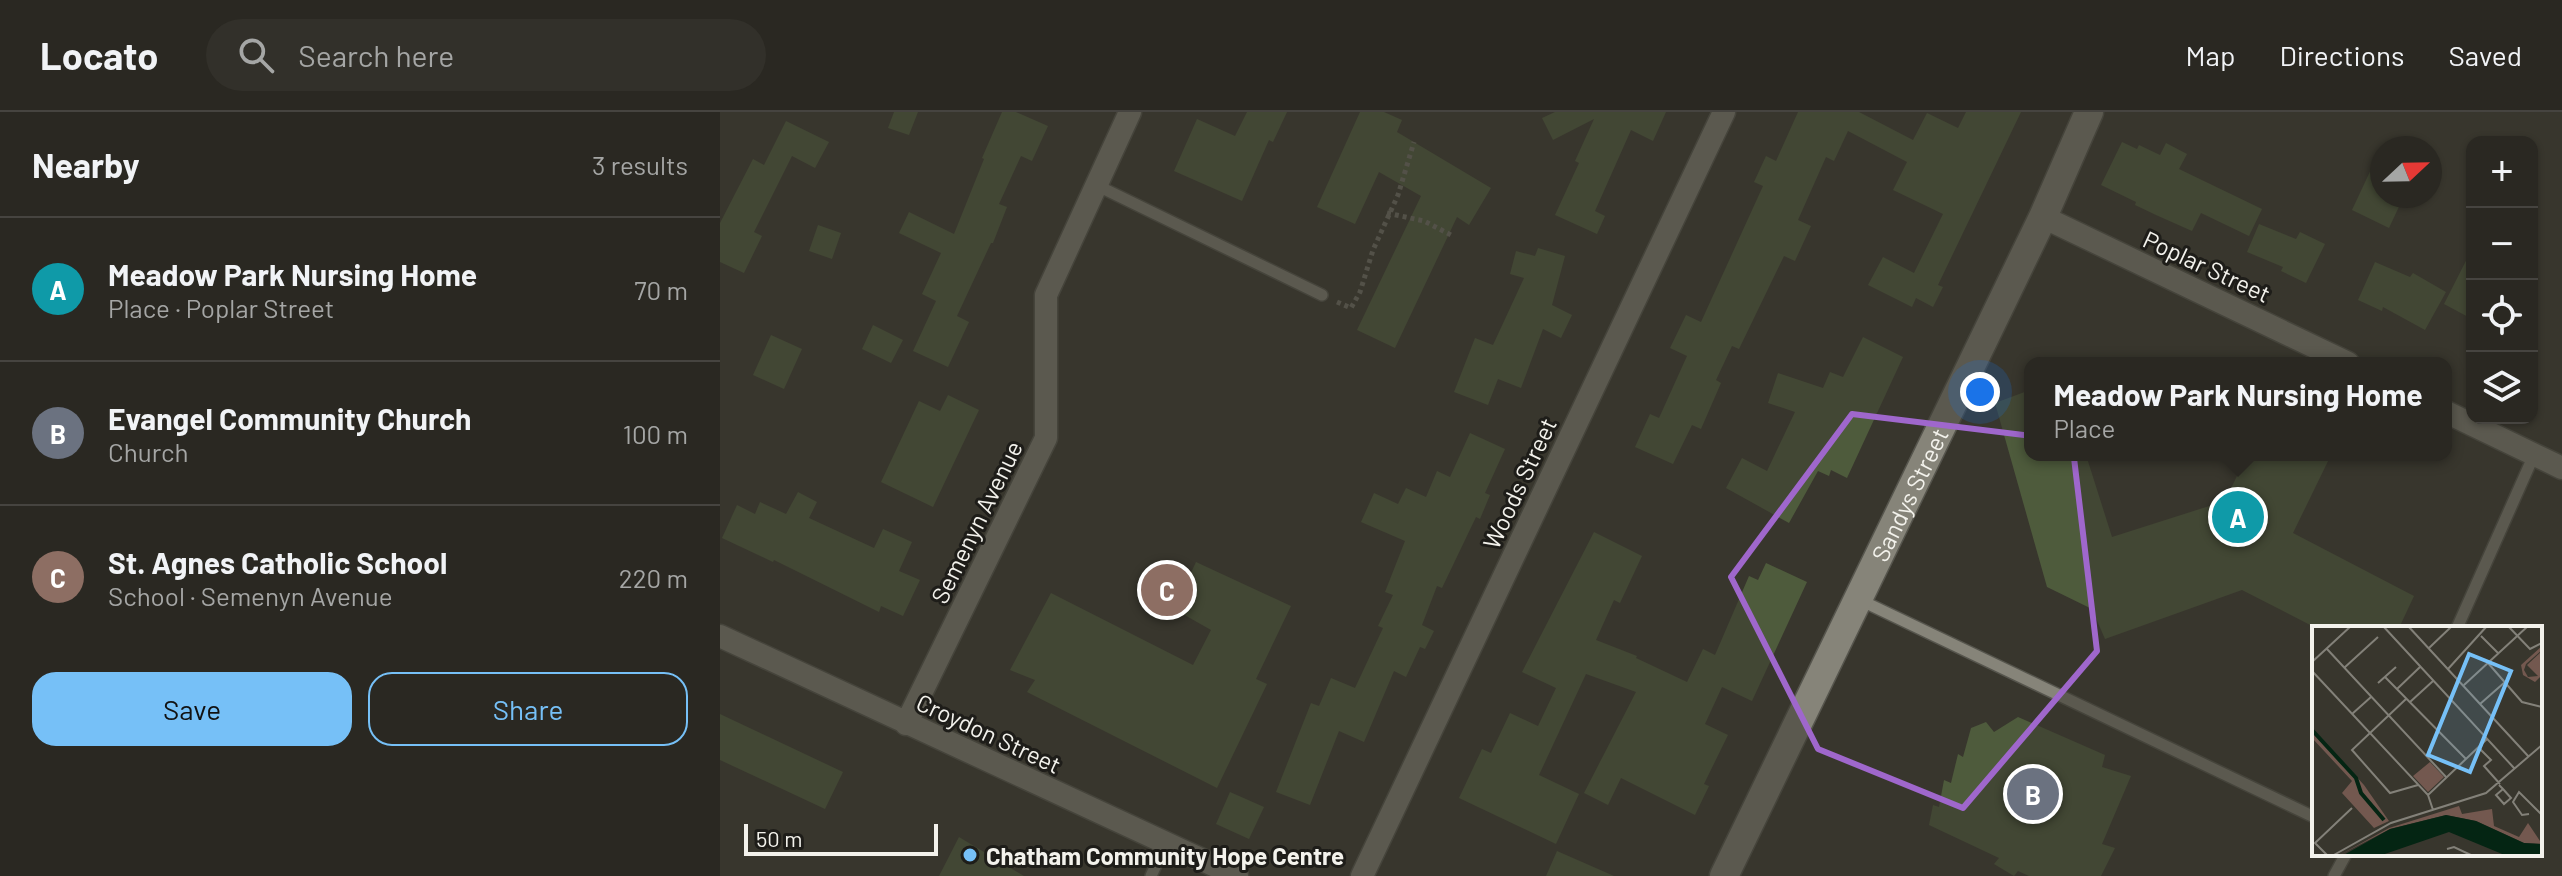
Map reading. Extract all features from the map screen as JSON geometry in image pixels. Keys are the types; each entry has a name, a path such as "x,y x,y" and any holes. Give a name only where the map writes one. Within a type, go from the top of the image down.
{"street":[{"name":"Semenyn Avenue","path":"906,724 1046,438 1046,295 1130,112"},
{"name":"Woods Street","path":"1362,876 1724,112"},
{"name":"Sandys Street","path":"1724,876 2043,217 2089,112"},
{"name":"Poplar Street","path":"2043,217 2335,357"},
{"path":"2452,415 2562,468"},
{"name":"Croydon Street","path":"720,636 1237,876"}],"lane":[{"path":"1096,185 1322,295"},
{"path":"2458,626 2534,455"},
{"path":"1856,598 2312,816"},
{"path":"1151,876 1166,843"},
{"path":"2334,876 2345,856"}],"path":[{"path":"1322,295 1351,308 1360,292 1387,213 1398,195 1414,142"},
{"path":"1387,213 1424,221 1453,236"}],"highlighted area":[{"path":"1852,414 2072,441 2097,651 1963,808 1818,749 1731,577"}],"building":[{"path":"894,112 918,112 909,135 888,128"},
{"path":"1002,112 1016,112 1048,126 1032,161 1021,156 999,204 1007,207 957,316 969,322 948,367 913,351 936,301 922,294 941,253 899,233 909,212 954,234"},
{"path":"1247,112 1287,112 1273,142 1269,140 1242,201 1174,171 1197,119 1235,136"},
{"path":"1360,112 1384,112 1402,120 1397,132 1491,188 1469,225 1457,217 1395,348 1357,330 1421,196 1379,172 1355,224 1317,207"},
{"path":"1555,112 1666,112 1653,141 1631,130 1595,211 1605,216 1597,234 1555,215 1579,163 1575,161 1594,119 1553,140 1542,118"},
{"path":"1798,112 1859,112 1913,140 1927,113 1958,128 1966,112 2021,112 1938,285 1943,287 1933,307 1916,298 1912,307 1868,285 1883,257 1914,273 1943,214 1893,190 1907,162 1848,131 1834,161 1826,157 1798,220 1811,226 1795,261 1784,256 1739,349 1732,346 1716,380 1721,383 1701,429 1692,425 1673,464 1635,447 1650,414 1659,418 1687,356 1670,348 1686,315 1701,322 1763,186 1754,182 1766,156 1776,161"},
{"path":"786,121 829,142 815,168 792,156 754,232 762,236 744,273 720,262 720,223 753,159 764,165"},
{"path":"2122,142 2137,149 2139,145 2160,155 2166,143 2187,154 2179,169 2262,209 2249,236 2201,213 2192,231 2135,205 2136,202 2101,185"},
{"path":"2370,172 2370,208 2398,208 2389,228 2352,210"},
{"path":"2259,224 2296,239 2300,232 2325,244 2306,283 2281,271 2283,267 2247,252"},
{"path":"818,225 841,233 832,259 809,251"},
{"path":"1538,248 1565,256 1552,305 1572,315 1561,338 1543,329 1521,388 1498,379 1488,405 1454,392 1475,338 1493,345 1524,278 1510,274 1516,251 1535,256"},
{"path":"2466,261 2466,316 2444,304"},
{"path":"2375,262 2410,277 2413,273 2446,292 2425,330 2383,307 2382,311 2358,300"},
{"path":"873,325 903,340 891,363 862,349"},
{"path":"771,335 802,349 784,389 753,375"},
{"path":"1863,337 1903,357 1847,478 1831,470 1829,476 1818,471 1789,523 1726,488 1742,458 1767,471 1795,412 1768,403 1778,373 1823,388 1830,372 1843,377"},
{"path":"2024,392 2024,461 2088,461 2112,537 2225,501 2244,461 2328,461 2293,533 2414,596 2400,626 2312,626 2242,590 2105,639 2092,609 2047,587 1995,403"},
{"path":"948,395 979,410 933,507 881,482 919,401 940,411"},
{"path":"1470,433 1505,449 1485,493 1490,495 1480,519 1476,517 1442,588 1437,586 1422,625 1434,631 1425,649 1420,647 1406,677 1394,671 1364,742 1339,731 1310,805 1276,792 1311,703 1319,706 1331,678 1355,688 1383,628 1378,626 1393,595 1385,592 1405,541 1361,522 1374,493 1398,504 1406,488 1426,497 1437,471 1450,477"},
{"path":"798,492 817,502 809,518 874,548 883,529 912,542 899,571 920,580 903,616 881,606 879,612 722,538 737,505 755,514 760,502 786,514"},
{"path":"1594,532 1642,556 1620,603 1614,600 1596,640 1637,656 1687,682 1703,649 1715,655 1749,576 1758,580 1766,563 1807,582 1752,701 1722,687 1705,724 1728,735 1704,784 1709,786 1695,815 1621,778 1608,805 1584,793 1636,692 1586,674 1539,775 1579,794 1556,844 1459,798 1482,749 1491,753 1510,713 1538,726 1556,688 1522,672"},
{"path":"1196,562 1291,606 1256,679 1267,684 1217,788 1027,692 1035,680 1010,670 1051,593 1193,665 1211,630 1174,609"},
{"path":"720,714 843,772 825,809 720,760"},
{"path":"2018,717 2105,755 2102,767 2131,776 2102,844 2115,848 2101,876 2029,876 2018,871 2014,876 1994,864 1999,858 1929,825 1933,805 1939,807 1944,780 1951,783 1958,754 1963,757 1971,728 1986,722 1994,732"},
{"path":"1230,792 1264,807 1249,839 1216,824"},
{"name":"Chatham Community Hope Centre","path":"959,837 1024,876 939,876"},
{"path":"1557,851 1614,876 1546,876"}],"place":[{"name":"Meadow Park Nursing Home","path":"2238,517"},
{"name":"St. Agnes Catholic School","path":"1167,590"},
{"name":"Evangel Community Church","path":"2033,794"},
{"name":"Chatham Community Hope Centre","path":"970,855"}]}
